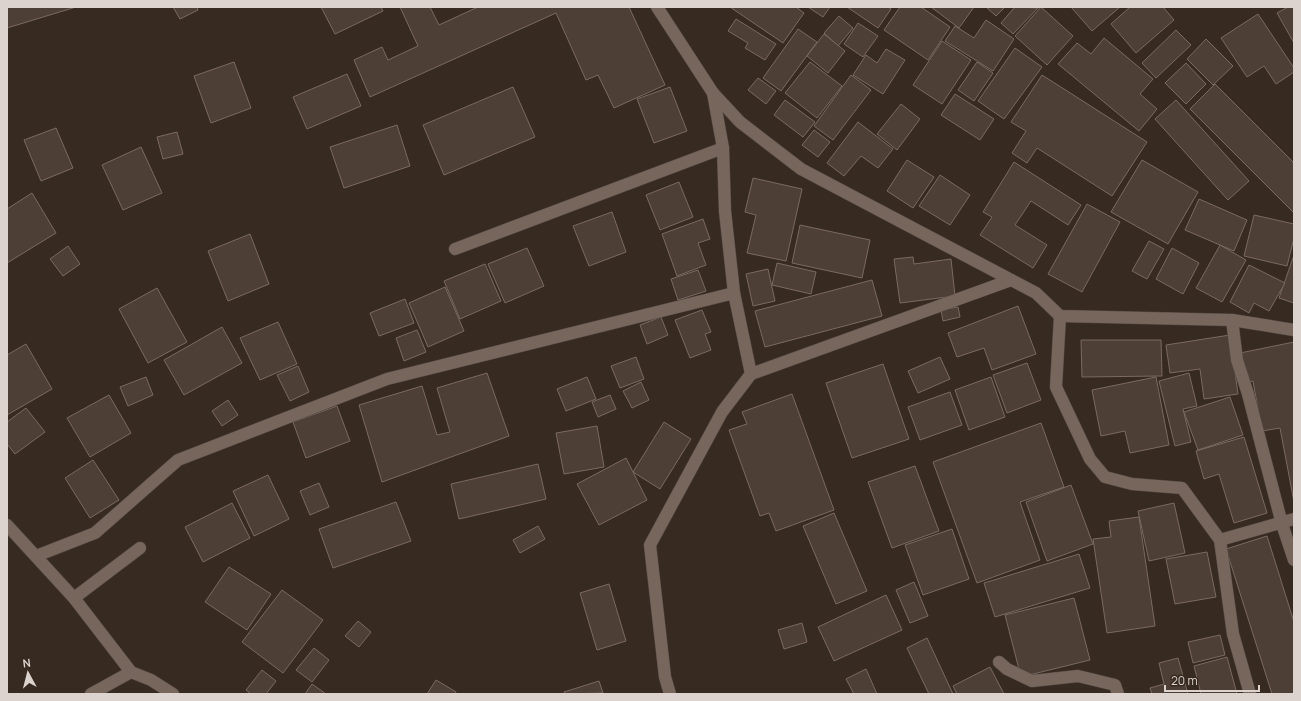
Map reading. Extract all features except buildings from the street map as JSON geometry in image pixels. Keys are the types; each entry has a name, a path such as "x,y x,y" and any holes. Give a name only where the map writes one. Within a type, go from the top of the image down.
{"street":[{"path":"657,7 713,93 740,122 801,170 1036,293 1060,316 1232,320 1294,330"},
{"path":"713,93 723,148 725,211 734,293 751,374"},
{"path":"455,249 723,148"},
{"path":"670,694 665,677 650,545 722,412 751,374 1011,280"},
{"path":"36,556 95,533 178,460 386,379 734,293"},
{"path":"1060,316 1056,387 1090,459 1105,477 1132,484 1182,488 1220,540 1233,634 1250,694"},
{"path":"1232,320 1237,360 1248,394 1282,524 1294,560"},
{"path":"1220,540 1282,524 1294,519"},
{"path":"7,525 74,598 131,672 151,680 173,694"},
{"path":"74,598 140,548"},
{"path":"999,662 1007,669 1032,681 1078,676 1115,685 1118,694"},
{"path":"91,694 131,672"}]}
